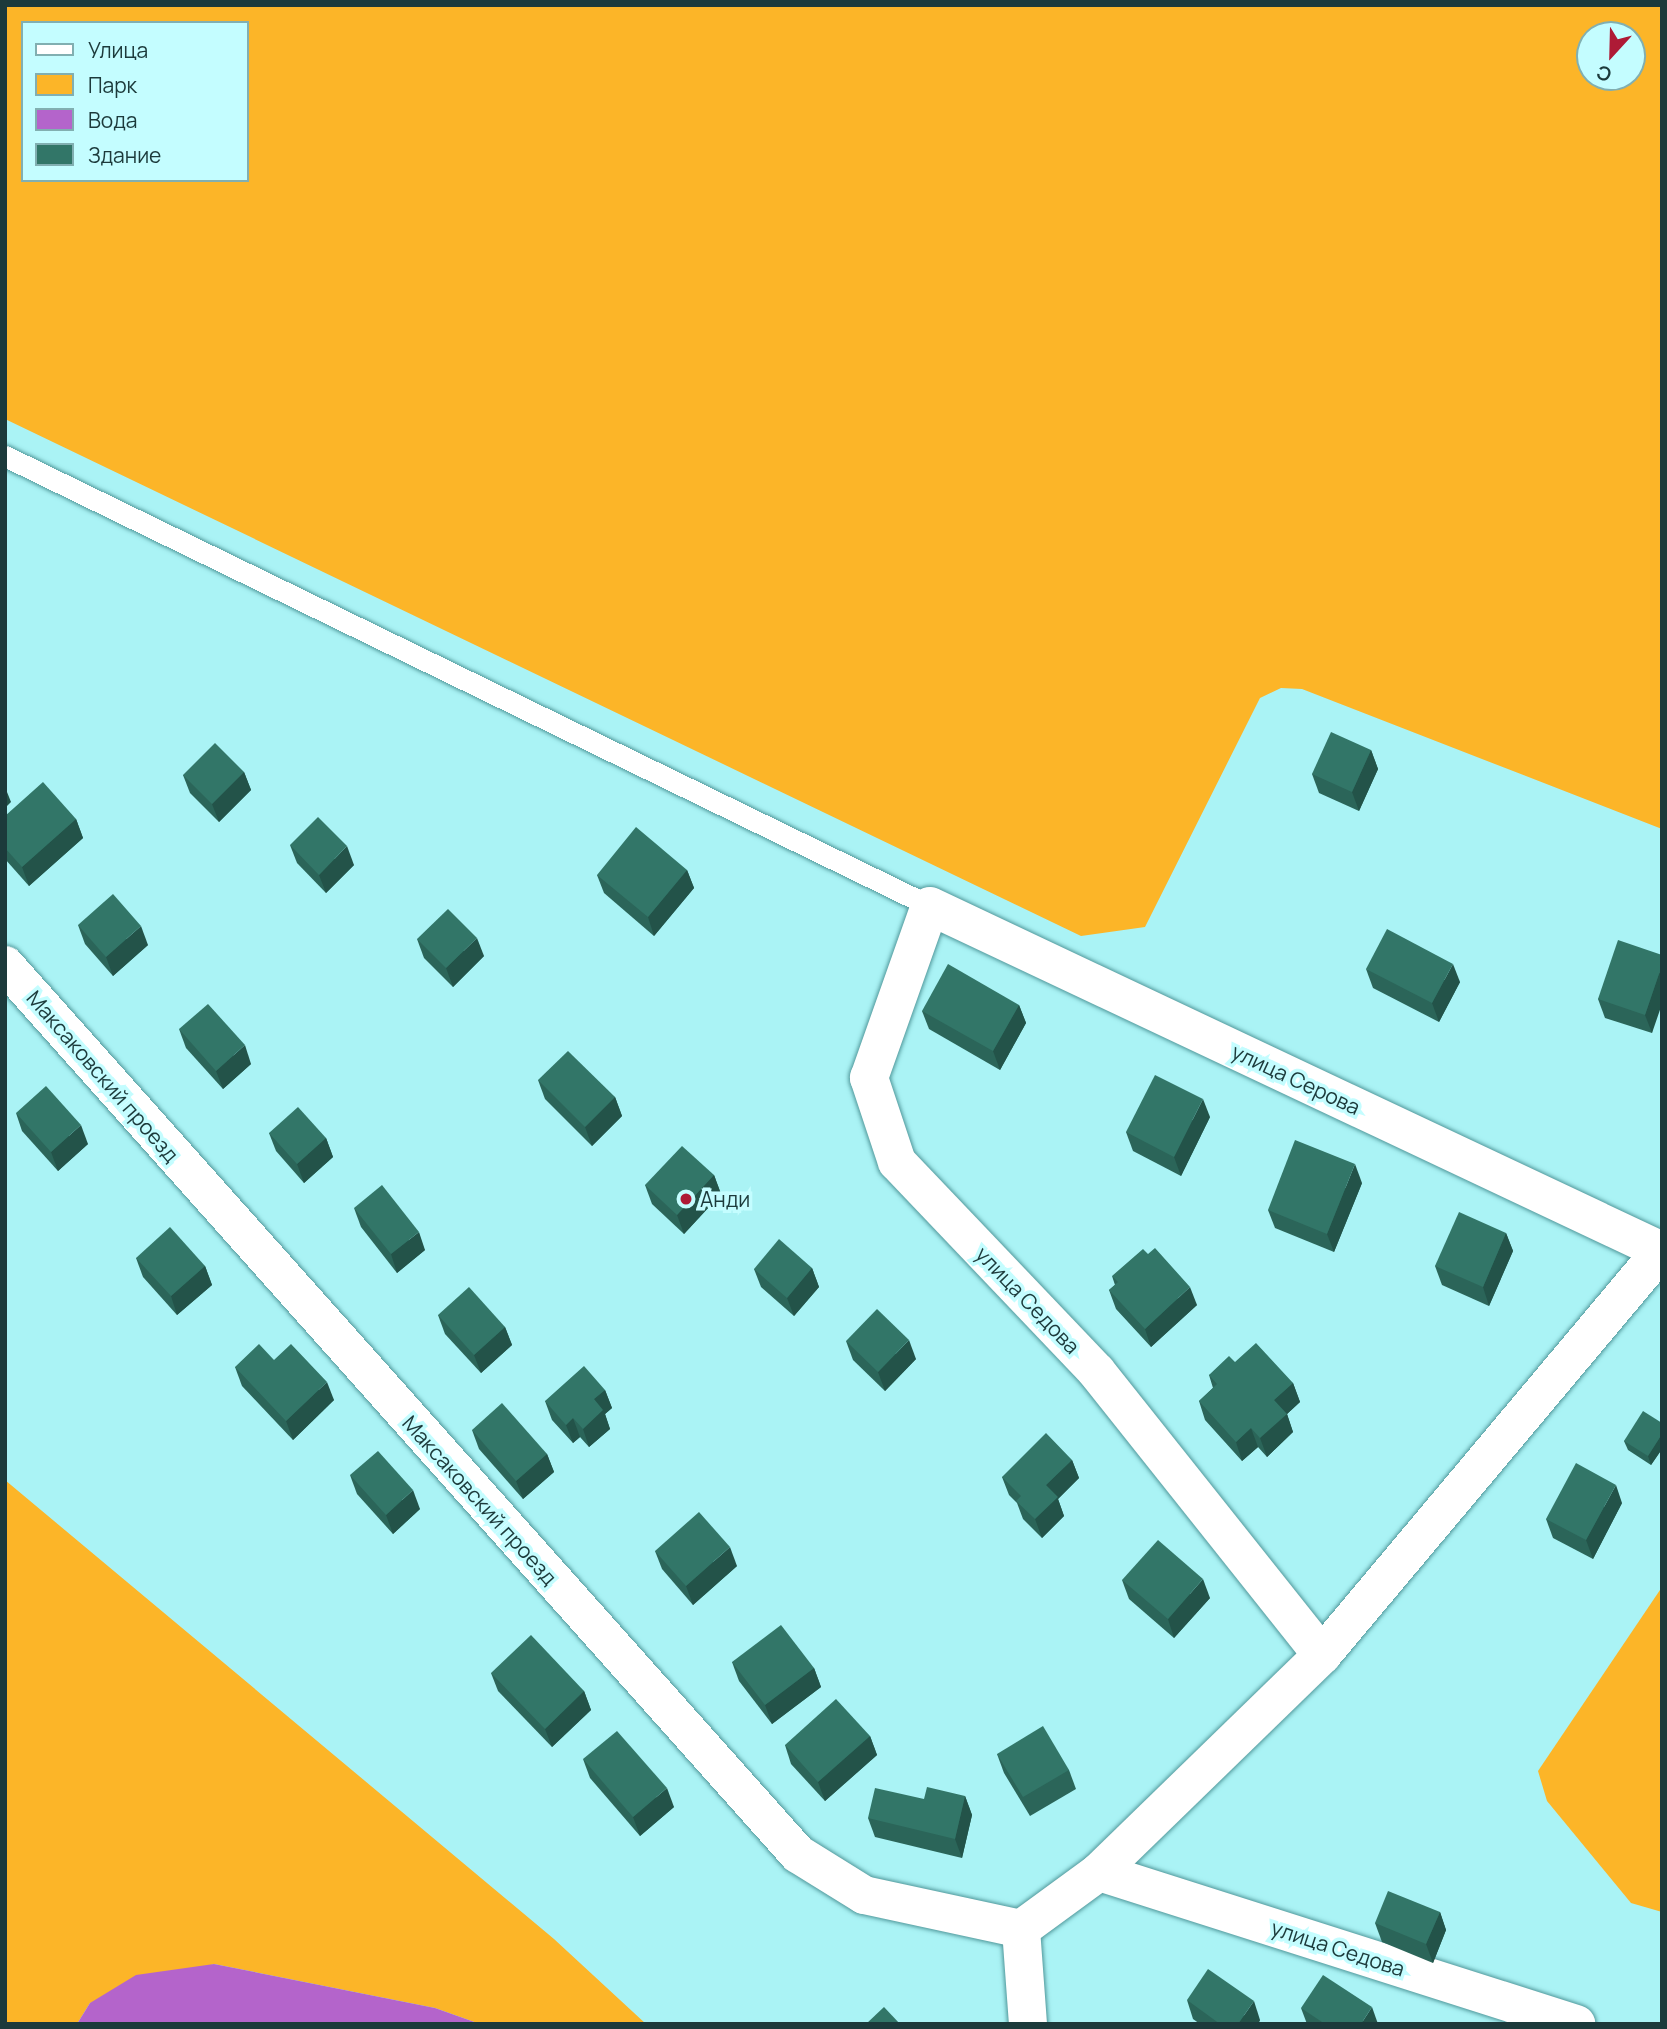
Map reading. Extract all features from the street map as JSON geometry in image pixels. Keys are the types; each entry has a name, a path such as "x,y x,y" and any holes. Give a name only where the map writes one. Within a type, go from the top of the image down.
{"street":[{"name":"улица Серова","path":"930,906 1662,1251"},
{"name":"улица Седова","path":"930,906 869,1079 898,1162 1097,1372 1322,1655"},
{"name":"Максаковский проезд","path":"5,965 798,1854 864,1895 1021,1928"},
{"path":"1028,2024 1021,1928 1099,1872 1322,1655 1662,1251"},
{"name":"улица Седова","path":"1099,1872 1576,2024"}],"lane":[{"path":"5,456 930,906"}],"green space":[{"path":"5,5 1662,5 1662,829 1302,689 1281,688 1260,698 1145,927 1081,936 5,419"},
{"path":"5,1480 554,1939 646,2024 480,2024 435,2008 214,1964 90,2003 77,2024 5,2024"},
{"path":"1662,1587 1662,1912 1631,1903 1547,1801 1538,1771"}],"water":[{"path":"214,1964 435,2008 480,2024 77,2024 90,2003 136,1975"}],"building":[{"path":"1331,732 1371,750 1352,792 1312,774"},
{"path":"215,743 244,772 212,804 183,775"},
{"path":"43,782 76,819 22,867 5,848 5,816"},
{"path":"318,817 347,846 319,875 290,845"},
{"path":"636,827 687,870 648,917 597,875"},
{"path":"113,894 141,926 106,957 78,925"},
{"path":"448,909 477,938 446,968 417,939"},
{"path":"1387,929 1453,964 1432,1003 1366,969"},
{"path":"1618,940 1662,955 1662,965 1645,1015 1598,999"},
{"path":"948,964 1019,1005 993,1051 922,1011"},
{"path":"208,1004 245,1045 216,1071 179,1029"},
{"path":"568,1051 615,1097 585,1127 538,1080"},
{"path":"1155,1075 1203,1099 1174,1157 1126,1132"},
{"path":"46,1086 81,1125 51,1152 16,1113"},
{"path":"298,1107 326,1138 297,1164 269,1133"},
{"path":"1295,1140 1355,1164 1327,1234 1268,1210"},
{"path":"682,1146 714,1175 677,1215 645,1185"},
{"path":"382,1185 419,1232 391,1254 354,1208"},
{"path":"1459,1212 1506,1233 1483,1287 1435,1266"},
{"path":"170,1227 205,1266 171,1296 136,1258"},
{"path":"779,1239 812,1268 787,1298 754,1269"},
{"path":"1155,1248 1190,1287 1145,1329 1109,1290 1118,1282 1112,1276 1143,1249 1148,1254"},
{"path":"469,1287 505,1327 474,1355 438,1315"},
{"path":"877,1309 909,1340 878,1372 846,1341"},
{"path":"1256,1343 1293,1383 1274,1400 1287,1414 1260,1438 1251,1428 1236,1442 1199,1401 1217,1384 1209,1375 1229,1356 1235,1362"},
{"path":"259,1344 274,1360 291,1344 327,1382 286,1421 235,1367"},
{"path":"584,1366 605,1390 594,1399 603,1410 583,1429 573,1418 566,1425 545,1401"},
{"path":"502,1403 547,1454 516,1481 472,1430"},
{"path":"1643,1411 1662,1423 1662,1434 1648,1456 1624,1441"},
{"path":"1046,1433 1072,1460 1046,1485 1058,1497 1035,1519 1016,1501 1021,1496 1002,1477"},
{"path":"378,1451 413,1490 386,1515 350,1475"},
{"path":"1576,1463 1616,1485 1586,1540 1546,1519"},
{"path":"699,1512 730,1547 686,1586 655,1551"},
{"path":"1158,1540 1203,1579 1168,1619 1122,1580"},
{"path":"781,1625 814,1668 765,1705 732,1662"},
{"path":"531,1635 584,1691 545,1729 491,1673"},
{"path":"836,1699 870,1736 818,1782 785,1745"},
{"path":"1043,1726 1069,1770 1023,1797 997,1754"},
{"path":"617,1731 667,1788 633,1817 583,1759"},
{"path":"927,1787 965,1796 955,1839 868,1818 875,1788 924,1799"},
{"path":"1388,1891 1440,1912 1426,1944 1375,1923"},
{"path":"1208,1969 1254,2001 1238,2024 1220,2024 1187,2000"},
{"path":"1323,1975 1372,2007 1361,2024 1325,2024 1301,2008"},
{"path":"884,2007 900,2024 866,2024"}],"place":[{"name":"Анди","path":"686,1199"}]}
